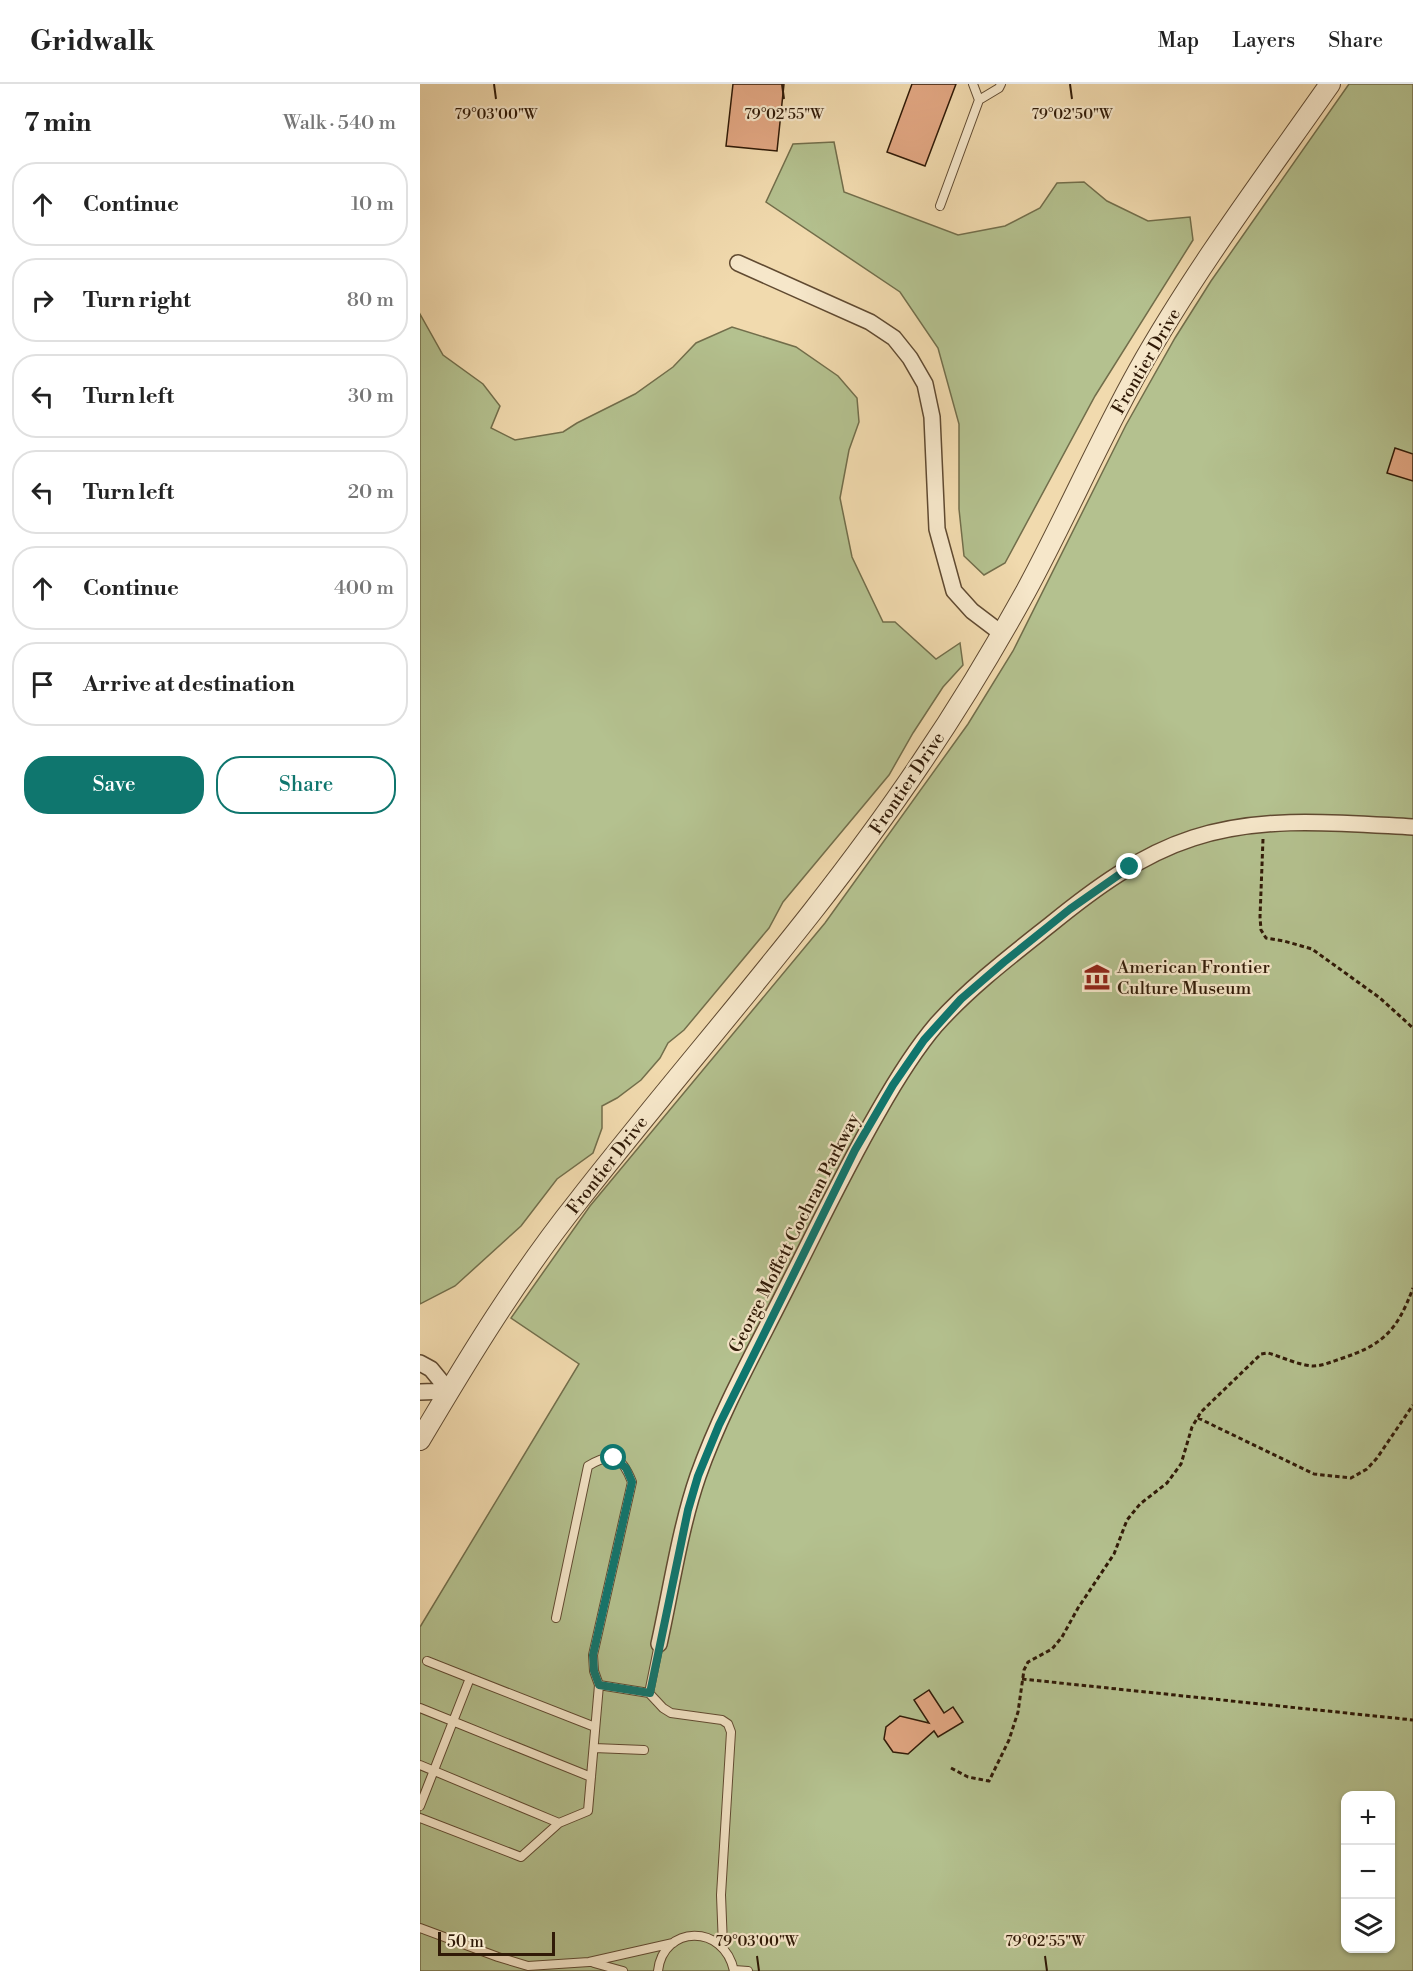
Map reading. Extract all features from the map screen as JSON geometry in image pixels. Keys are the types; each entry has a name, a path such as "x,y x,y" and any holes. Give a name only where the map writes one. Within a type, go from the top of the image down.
{"street":[{"name":"Frontier Drive","path":"420,1440 492,1319 531,1263 577,1201 866,843 962,701 1032,579 1106,431 1165,326 1330,84"},
{"path":"738,263 870,322 894,338 910,358 925,384 932,417 937,529 954,591 972,611 1001,633"},
{"name":"George Moffett Cochran Parkway","path":"659,1644 688,1510 698,1476 719,1425 855,1150 919,1046 950,1010 998,966 1076,904 1155,853 1192,838 1263,825 1330,822 1413,827"},
{"path":"420,1364 431,1369 449,1390"},
{"path":"420,1392 449,1390"}],"lane":[{"path":"973,84 979,100"},
{"path":"940,206 979,100 999,88 1000,84"},
{"path":"420,1818 521,1857 559,1823 588,1811 599,1685 594,1671 593,1655 632,1482 626,1468 614,1458 602,1457 588,1466 556,1618"},
{"path":"650,1693 659,1644"},
{"path":"428,1661 595,1727"},
{"path":"420,1806 470,1678"},
{"path":"599,1685 650,1693 663,1708 671,1713 722,1720 730,1728 721,1895 723,1946"},
{"path":"420,1708 591,1776"},
{"path":"594,1748 644,1750"},
{"path":"420,1765 559,1823"},
{"path":"420,1928 528,1966 589,1962 673,1944"},
{"path":"658,1971 664,1952 673,1944 686,1937 699,1936 712,1939 723,1946 734,1970 748,1971"},
{"path":"589,1962 622,1971"}],"path":[{"path":"1263,825 1260,917 1261,930 1266,938 1312,949 1380,998 1413,1028"},
{"path":"951,1768 968,1777 989,1781 1009,1740 1018,1712 1022,1679 1028,1662 1052,1649 1062,1637 1078,1608 1114,1554 1127,1520 1140,1504 1167,1483 1181,1464 1192,1427 1198,1418 1261,1354 1268,1353 1312,1366 1370,1348 1394,1327 1404,1312 1413,1288"},
{"path":"1198,1418 1314,1474 1351,1478 1367,1468 1377,1458 1413,1405"},
{"path":"1022,1679 1413,1720"}],"green space":[{"name":"American Frontier Culture Museum","path":"1349,84 1413,84 1413,1971 420,1971 420,1627 579,1364 511,1318 590,1206 825,923 968,724 1013,651 1126,425 1175,338 1211,281"},
{"path":"834,142 844,192 958,235 1005,226 1040,208 1057,183 1084,182 1107,201 1148,221 1190,217 1193,240 1095,396 1005,563 984,575 964,556 959,509 959,424 938,348 900,292 766,202 793,144"},
{"path":"420,314 443,355 483,384 500,406 491,428 515,440 563,432 635,394 673,367 696,343 732,327 796,347 838,376 857,398 859,422 849,450 840,498 852,557 883,622 895,622 936,659 960,643 963,665 943,687 889,775 783,902 769,928 684,1030 668,1043 660,1058 641,1080 602,1106 602,1128 593,1153 557,1179 521,1226 455,1286 420,1304"}],"building":[{"path":"733,84 784,84 777,151 726,146"},
{"path":"912,84 956,84 925,166 887,152"},
{"path":"1395,448 1413,454 1413,481 1387,473"},
{"path":"929,1690 944,1713 953,1707 963,1722 938,1737 934,1731 908,1754 893,1752 884,1739 886,1727 900,1716 929,1723 914,1700"}],"place":[{"name":"American Frontier Culture Museum","path":"1097,977"}],"route":[{"path":"614,1458 626,1468 632,1482 593,1655 594,1671 599,1685 650,1693 688,1510 698,1476 719,1425 855,1150 906,1065 944,1016 1004,962 1070,909 1130,867"}]}
